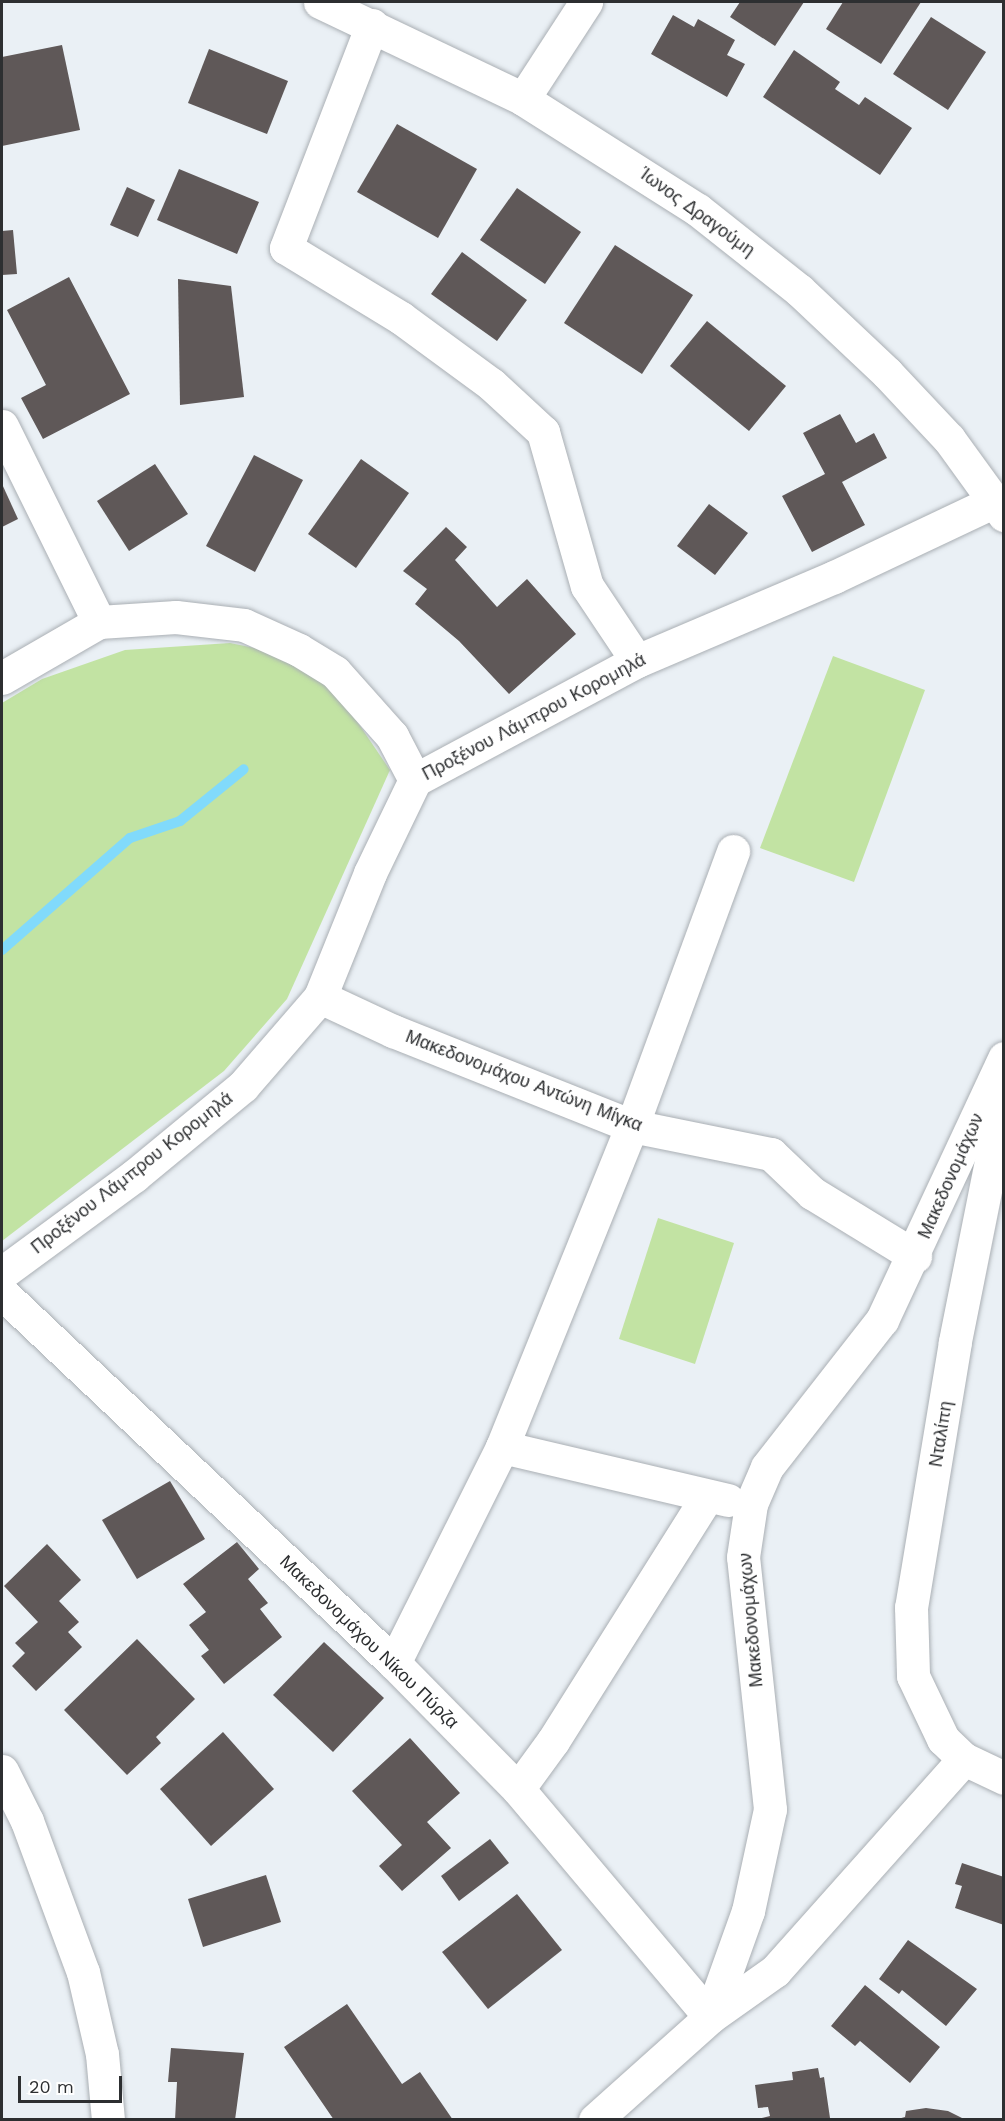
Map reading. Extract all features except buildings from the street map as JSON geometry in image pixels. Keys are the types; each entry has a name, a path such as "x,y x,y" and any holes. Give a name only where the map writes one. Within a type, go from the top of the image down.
{"street":[{"name":"Ίωνος Δραγούμη","path":"320,2 523,99 670,191 799,290 949,439 998,509"},
{"path":"523,99 586,2"},
{"path":"372,25 286,248 400,318 492,384 543,432 586,586 637,661"},
{"path":"2,426 99,622"},
{"name":"Προξένου Λάμπρου Κορομηλά","path":"2,1274 134,1176 243,1086 320,997 370,873 415,780 637,661 998,509"},
{"path":"2,678 99,622 176,617 209,619 244,625 273,636 335,672 366,702 405,755 415,780"},
{"path":"394,1663 502,1447 632,1126 733,851"},
{"name":"Μακεδονομάχου Αντώνη Μίγκα","path":"320,997 393,1031 632,1126 771,1154 812,1193 915,1256"},
{"name":"Μακεδονομάχων","path":"595,2120 710,2017 748,1911 770,1809 743,1557 751,1504 767,1467 882,1320 915,1256 1004,1058"},
{"name":"Νταλίπη","path":"1004,1096 955,1342 911,1606 913,1676 943,1739 964,1758 1004,1778"},
{"name":"Μακεδονομάχου Νίκου Πύρζα","path":"2,1293 394,1663 518,1789 710,2017"},
{"path":"502,1447 707,1496 751,1504"},
{"path":"518,1789 553,1741 707,1496"},
{"path":"710,2017 775,1971 964,1758"},
{"path":"2,1771 27,1821 83,1972 102,2054 108,2120"}],"green space":[{"path":"230,643 285,654 333,686 390,770 287,999 224,1071 2,1241 2,703 42,679 125,650"},
{"path":"833,656 925,690 854,882 760,848"},
{"path":"658,1218 734,1243 695,1364 619,1339"}],"waterway":[{"path":"2,950 130,838 180,821 244,769"}]}
